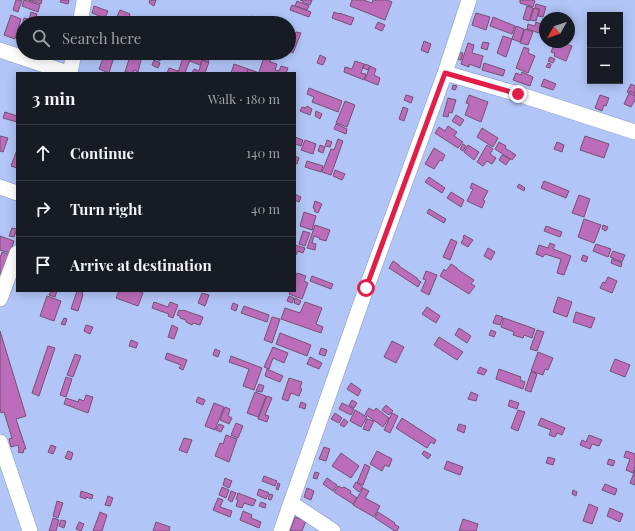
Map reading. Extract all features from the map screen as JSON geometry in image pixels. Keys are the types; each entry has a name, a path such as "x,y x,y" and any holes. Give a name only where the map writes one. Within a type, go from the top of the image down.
{"street":[{"path":"281,531 366,288 445,73 469,0"},
{"path":"81,16 84,1"},
{"path":"0,50 16,55"},
{"path":"30,60 66,72"},
{"path":"69,72 72,60"},
{"path":"445,73 518,94 635,132"},
{"path":"0,187 16,193"},
{"path":"0,299 16,256"},
{"path":"0,442 30,531"},
{"path":"291,503 333,531"}],"building":[{"path":"16,0 22,0 18,12 13,10"},
{"path":"24,0 40,5 38,12 22,6"},
{"path":"28,0 42,0 41,4"},
{"path":"61,0 69,0 68,4 60,2"},
{"path":"150,0 156,0 154,6 149,3"},
{"path":"300,0 312,0 310,5"},
{"path":"352,0 363,0 372,3 373,0 387,0 392,2 385,20 350,6"},
{"path":"520,0 535,1 533,7 520,3"},
{"path":"297,1 309,6 307,10 295,6"},
{"path":"536,4 546,7 544,12 539,12 540,9 535,8"},
{"path":"292,5 311,12 309,17 290,10"},
{"path":"94,6 108,11 106,16 100,16 92,13"},
{"path":"527,6 533,8 529,21 523,19"},
{"path":"534,8 539,10 536,21 530,20"},
{"path":"120,10 130,14 129,16 117,16"},
{"path":"31,12 37,14 36,16 30,16"},
{"path":"334,12 354,18 351,25 332,18"},
{"path":"476,13 490,17 486,30 472,25"},
{"path":"11,15 16,17 15,39 4,35"},
{"path":"493,17 515,26 512,34 490,26"},
{"path":"378,22 385,25 382,31 375,28"},
{"path":"536,22 539,23 539,33 527,29 528,24 535,26"},
{"path":"516,26 524,29 520,42 512,39"},
{"path":"525,29 533,32 528,45 520,43"},
{"path":"296,32 301,33 296,46"},
{"path":"503,36 512,39 506,57 497,53"},
{"path":"424,41 431,44 428,53 421,50"},
{"path":"483,42 489,43 487,50 481,48"},
{"path":"468,43 474,45 472,53 483,56 480,68 469,64 469,67 461,64"},
{"path":"524,47 529,49 528,53 535,56 528,73 516,68"},
{"path":"553,48 571,48 566,61 554,56 555,53 551,52"},
{"path":"458,52 463,53 461,60 456,59"},
{"path":"320,55 326,58 323,65 317,63"},
{"path":"550,57 555,59 553,63 548,61"},
{"path":"102,60 113,60 109,72 99,69"},
{"path":"129,60 141,60 138,72 134,70 133,72 125,72"},
{"path":"154,60 160,63 158,68 152,65"},
{"path":"182,60 190,60 185,72 178,72"},
{"path":"190,60 202,60 200,65"},
{"path":"202,60 209,62 205,72 192,72 194,69 199,71"},
{"path":"263,60 271,60 270,62 277,64 275,70 279,71 281,66 288,68 286,72 259,72"},
{"path":"355,61 364,64 361,73 366,74 364,80 344,72 345,67 352,69"},
{"path":"484,63 505,70 503,76 482,70"},
{"path":"548,63 551,64 550,68 546,67"},
{"path":"234,64 248,69 247,72 231,72"},
{"path":"365,64 370,66 368,70 363,68"},
{"path":"370,66 376,69 374,75 380,78 378,85 365,80"},
{"path":"169,68 178,71 178,72 167,72"},
{"path":"248,69 257,72 247,72"},
{"path":"522,72 533,77 530,86 513,80 516,73 521,75"},
{"path":"544,79 556,84 553,90 541,86"},
{"path":"631,84 635,86 635,96 627,92"},
{"path":"453,85 457,86 455,90 452,89"},
{"path":"309,88 342,101 338,112 312,102 314,97 307,94"},
{"path":"630,91 635,93 635,102 634,101 631,107 624,104"},
{"path":"406,95 413,97 411,103 404,100"},
{"path":"469,95 488,102 481,122 465,115 469,104 466,103"},
{"path":"600,95 609,98 602,111 595,108"},
{"path":"448,98 456,100 452,113 449,112 448,117 443,116"},
{"path":"345,101 355,105 347,127 336,123"},
{"path":"307,106 312,109 310,115 300,111 302,107 306,108"},
{"path":"403,107 408,109 404,121 399,119"},
{"path":"316,111 322,114 320,119 315,116"},
{"path":"5,112 16,116 16,122 3,118"},
{"path":"456,115 464,120 460,126 452,121"},
{"path":"336,124 347,129 346,134 334,129"},
{"path":"448,126 457,132 454,136 463,142 458,148 435,133 439,127 445,131"},
{"path":"482,128 498,138 493,147 477,137"},
{"path":"0,136 8,138 3,152 0,151"},
{"path":"585,136 609,144 604,158 580,150"},
{"path":"296,137 303,140 301,146 296,144"},
{"path":"338,139 343,141 331,175 322,172 331,149 334,150"},
{"path":"305,140 316,144 313,154 301,150"},
{"path":"327,140 332,142 330,147 325,146"},
{"path":"499,142 516,155 512,160 495,149"},
{"path":"557,142 564,145 562,152 554,149"},
{"path":"463,144 466,146 463,151 460,149"},
{"path":"320,145 325,147 323,153 318,151"},
{"path":"468,145 479,152 474,160 464,152"},
{"path":"487,145 493,149 490,154 496,158 492,164 487,161 483,166 477,162"},
{"path":"434,148 445,155 442,161 440,160 434,169 425,164"},
{"path":"16,153 16,168 11,166"},
{"path":"502,155 510,159 506,165 499,160"},
{"path":"296,156 299,158 296,164"},
{"path":"307,161 323,166 321,172 305,167"},
{"path":"335,170 345,174 342,180 333,176"},
{"path":"429,177 445,188 442,193 425,182"},
{"path":"544,181 569,191 566,198 541,188"},
{"path":"472,183 488,191 483,200 485,201 482,208 467,201 473,189 470,188"},
{"path":"519,184 525,188 524,191 517,187"},
{"path":"451,192 464,200 461,207 447,198"},
{"path":"296,194 301,197 299,202 296,200"},
{"path":"579,195 590,199 584,217 572,213"},
{"path":"315,201 322,204 318,213 314,211 315,209 313,208"},
{"path":"429,209 446,219 444,223 427,213"},
{"path":"304,212 316,216 312,230 300,226"},
{"path":"584,219 601,225 594,243 578,237"},
{"path":"315,225 330,230 326,241 314,236 312,243 316,244 315,250 307,248"},
{"path":"603,225 608,227 606,231 602,229"},
{"path":"546,226 562,232 560,237 544,231"},
{"path":"12,228 16,229 14,237 9,236"},
{"path":"303,231 310,233 305,246 299,244"},
{"path":"464,235 473,240 468,247 461,243"},
{"path":"0,236 14,241 10,253 0,250"},
{"path":"451,239 457,242 450,260 443,257"},
{"path":"550,243 555,245 553,249 571,256 564,275 557,273 561,259 545,254 543,257 536,254 539,245 548,248"},
{"path":"596,244 611,249 608,257 593,251"},
{"path":"296,245 305,248 303,253 298,251 296,255"},
{"path":"488,248 495,252 491,260 484,256"},
{"path":"613,251 625,255 622,262 610,257"},
{"path":"2,252 10,255 0,283 0,258"},
{"path":"583,255 588,257 586,262 581,260"},
{"path":"612,259 622,263 621,267 611,263"},
{"path":"393,261 421,282 418,287 389,268"},
{"path":"451,264 474,280 471,284 475,286 469,294 440,276 444,269 446,271"},
{"path":"426,271 437,275 429,295 421,291 426,280 423,279"},
{"path":"297,273 306,276 304,281 308,283 302,299 289,294 290,292 296,292"},
{"path":"312,276 333,284 331,289 310,281"},
{"path":"608,277 617,281 612,293 600,288"},
{"path":"50,292 57,292 55,297 49,295"},
{"path":"77,292 83,292 78,311 71,309"},
{"path":"119,292 143,293 138,306 116,298"},
{"path":"202,293 209,295 205,306 198,303"},
{"path":"47,296 61,301 54,321 40,316"},
{"path":"289,296 294,298 292,303 287,301"},
{"path":"558,297 572,302 567,317 553,312"},
{"path":"295,298 301,301 299,305 294,303"},
{"path":"154,302 168,307 170,302 178,305 173,318 168,316 169,314 152,308"},
{"path":"305,302 322,308 316,324 323,327 321,333 281,319 285,308 300,313"},
{"path":"233,303 238,305 236,311 231,309"},
{"path":"244,306 269,315 267,322 241,313"},
{"path":"427,307 440,316 436,323 422,314"},
{"path":"179,310 203,317 200,325 193,323 192,325 186,322 186,320 180,318 180,316 177,315"},
{"path":"576,312 595,318 591,328 573,322"},
{"path":"496,315 503,317 500,325 493,323"},
{"path":"272,317 280,319 272,343 264,340"},
{"path":"64,318 67,319 65,325 61,324"},
{"path":"504,318 535,329 532,338 524,335 523,338 513,335 514,332 501,327"},
{"path":"86,325 93,327 90,334 84,331"},
{"path":"172,325 178,328 174,339 168,337"},
{"path":"459,328 471,336 467,343 455,335"},
{"path":"491,330 496,332 494,337 489,335"},
{"path":"537,330 544,332 537,351 530,349"},
{"path":"0,331 26,416 16,419 26,449 24,449 23,453 18,452 18,445 11,447 9,439 12,438 4,412 1,413 0,409"},
{"path":"280,333 311,345 307,356 276,344"},
{"path":"439,337 463,352 457,360 434,345"},
{"path":"131,340 138,343 136,348 129,346"},
{"path":"392,341 404,347 396,363 384,357"},
{"path":"48,346 55,348 39,396 32,393"},
{"path":"273,347 288,353 284,363 273,358 269,369 264,367"},
{"path":"321,348 327,350 325,356 319,354"},
{"path":"215,349 220,351 218,357 213,355"},
{"path":"538,352 553,358 548,370 545,369 543,375 531,371"},
{"path":"167,353 187,360 183,370 179,368 181,365 165,359"},
{"path":"75,354 81,356 73,377 67,375"},
{"path":"231,356 262,368 254,390 243,386 249,369 229,362"},
{"path":"310,357 322,363 319,369 307,364"},
{"path":"615,359 630,365 625,377 610,371"},
{"path":"480,367 487,370 484,375 477,373"},
{"path":"267,369 283,376 280,382 265,376"},
{"path":"499,369 521,377 520,380 525,382 523,389 496,379"},
{"path":"531,372 537,374 531,392 525,390"},
{"path":"66,377 72,379 66,397 60,395"},
{"path":"289,378 302,382 300,388 302,389 299,396 291,393 288,401 282,399"},
{"path":"351,383 361,390 358,396 347,389"},
{"path":"259,384 264,386 262,392 256,391"},
{"path":"255,392 266,396 258,417 247,413"},
{"path":"471,392 478,395 476,401 468,399"},
{"path":"86,395 93,397 88,413 64,404 66,398 78,402 79,399 84,401"},
{"path":"267,396 272,398 265,415 269,416 267,422 258,419"},
{"path":"198,397 205,400 203,405 196,402"},
{"path":"352,400 357,403 354,408 349,405"},
{"path":"510,400 519,403 517,409 508,406"},
{"path":"301,402 306,404 305,409 299,407"},
{"path":"214,403 224,407 215,430 205,426"},
{"path":"342,403 354,409 351,415 339,409"},
{"path":"386,405 393,411 389,415 382,410"},
{"path":"225,407 230,409 228,416 232,418 229,424 220,420"},
{"path":"369,408 374,411 376,408 389,418 383,427 365,414"},
{"path":"355,410 367,417 361,427 350,421"},
{"path":"518,410 525,412 518,431 511,428"},
{"path":"335,413 342,418 339,423 331,419"},
{"path":"392,413 398,416 390,433 384,430"},
{"path":"402,418 436,440 434,444 431,442 427,448 396,428"},
{"path":"541,418 565,428 562,435 557,433 555,437 549,435 551,430 538,425"},
{"path":"344,419 348,422 344,427 340,425"},
{"path":"367,419 374,421 369,431 363,429"},
{"path":"236,423 243,426 238,438 231,435"},
{"path":"219,424 224,426 221,432 216,430"},
{"path":"459,424 466,426 464,433 457,430"},
{"path":"226,435 237,439 229,462 215,456 220,443 223,444"},
{"path":"589,435 602,440 599,446 592,444 590,449 580,445 582,440 586,442"},
{"path":"184,438 192,440 187,453 179,450"},
{"path":"51,445 56,447 53,454 48,452"},
{"path":"324,447 330,449 326,461 319,459"},
{"path":"68,451 73,453 71,460 65,458"},
{"path":"377,451 392,459 389,467 385,465 382,471 370,464"},
{"path":"424,451 431,455 428,459 422,454"},
{"path":"626,451 635,454 635,466 633,473 626,470 630,459 624,457"},
{"path":"341,453 359,466 351,478 332,466"},
{"path":"548,457 555,459 553,465 546,463"},
{"path":"609,459 615,461 613,466 607,464"},
{"path":"447,461 463,467 460,475 444,469"},
{"path":"365,464 370,467 363,485 357,483"},
{"path":"635,470 635,485 630,483"},
{"path":"315,472 319,473 317,479 313,478"},
{"path":"264,476 277,481 275,486 262,481"},
{"path":"225,478 232,481 229,488 223,485"},
{"path":"327,478 337,485 333,491 323,484"},
{"path":"356,482 363,487 359,492 353,487"},
{"path":"278,483 280,484 278,490 276,489"},
{"path":"605,484 617,489 615,495 602,490"},
{"path":"338,486 342,488 344,487 351,491 350,493 357,498 353,504 334,492"},
{"path":"222,487 229,490 226,498 219,495"},
{"path":"307,488 314,491 311,500 304,497"},
{"path":"363,488 369,491 365,498 380,506 374,517 353,505"},
{"path":"259,489 269,493 266,499 257,495"},
{"path":"573,490 577,492 576,496 572,494"},
{"path":"81,491 93,495 92,499 80,497"},
{"path":"231,491 236,493 232,502 228,500"},
{"path":"238,493 256,500 253,506 244,503 242,508 236,506"},
{"path":"270,494 273,495 271,500 268,499"},
{"path":"108,496 113,498 110,506 105,505"},
{"path":"218,498 223,500 220,507 232,511 230,517 213,510"},
{"path":"57,501 63,503 58,518 53,516"},
{"path":"261,502 266,504 265,508 259,506"},
{"path":"589,504 598,508 592,524 583,521"},
{"path":"610,508 623,514 620,522 607,516"},
{"path":"243,511 252,515 251,518 261,522 259,528 240,520"},
{"path":"100,512 107,515 102,531 93,531"},
{"path":"378,512 399,527 397,531 375,518"},
{"path":"295,517 306,521 302,531 290,531"},
{"path":"53,518 59,520 56,531 49,531"},
{"path":"463,519 478,524 476,531 459,531"},
{"path":"61,520 66,521 64,528 59,526"},
{"path":"79,522 84,524 81,531 76,529"},
{"path":"156,522 170,527 169,531 153,531"}],"route":[{"path":"366,288 445,73 518,94"}]}
